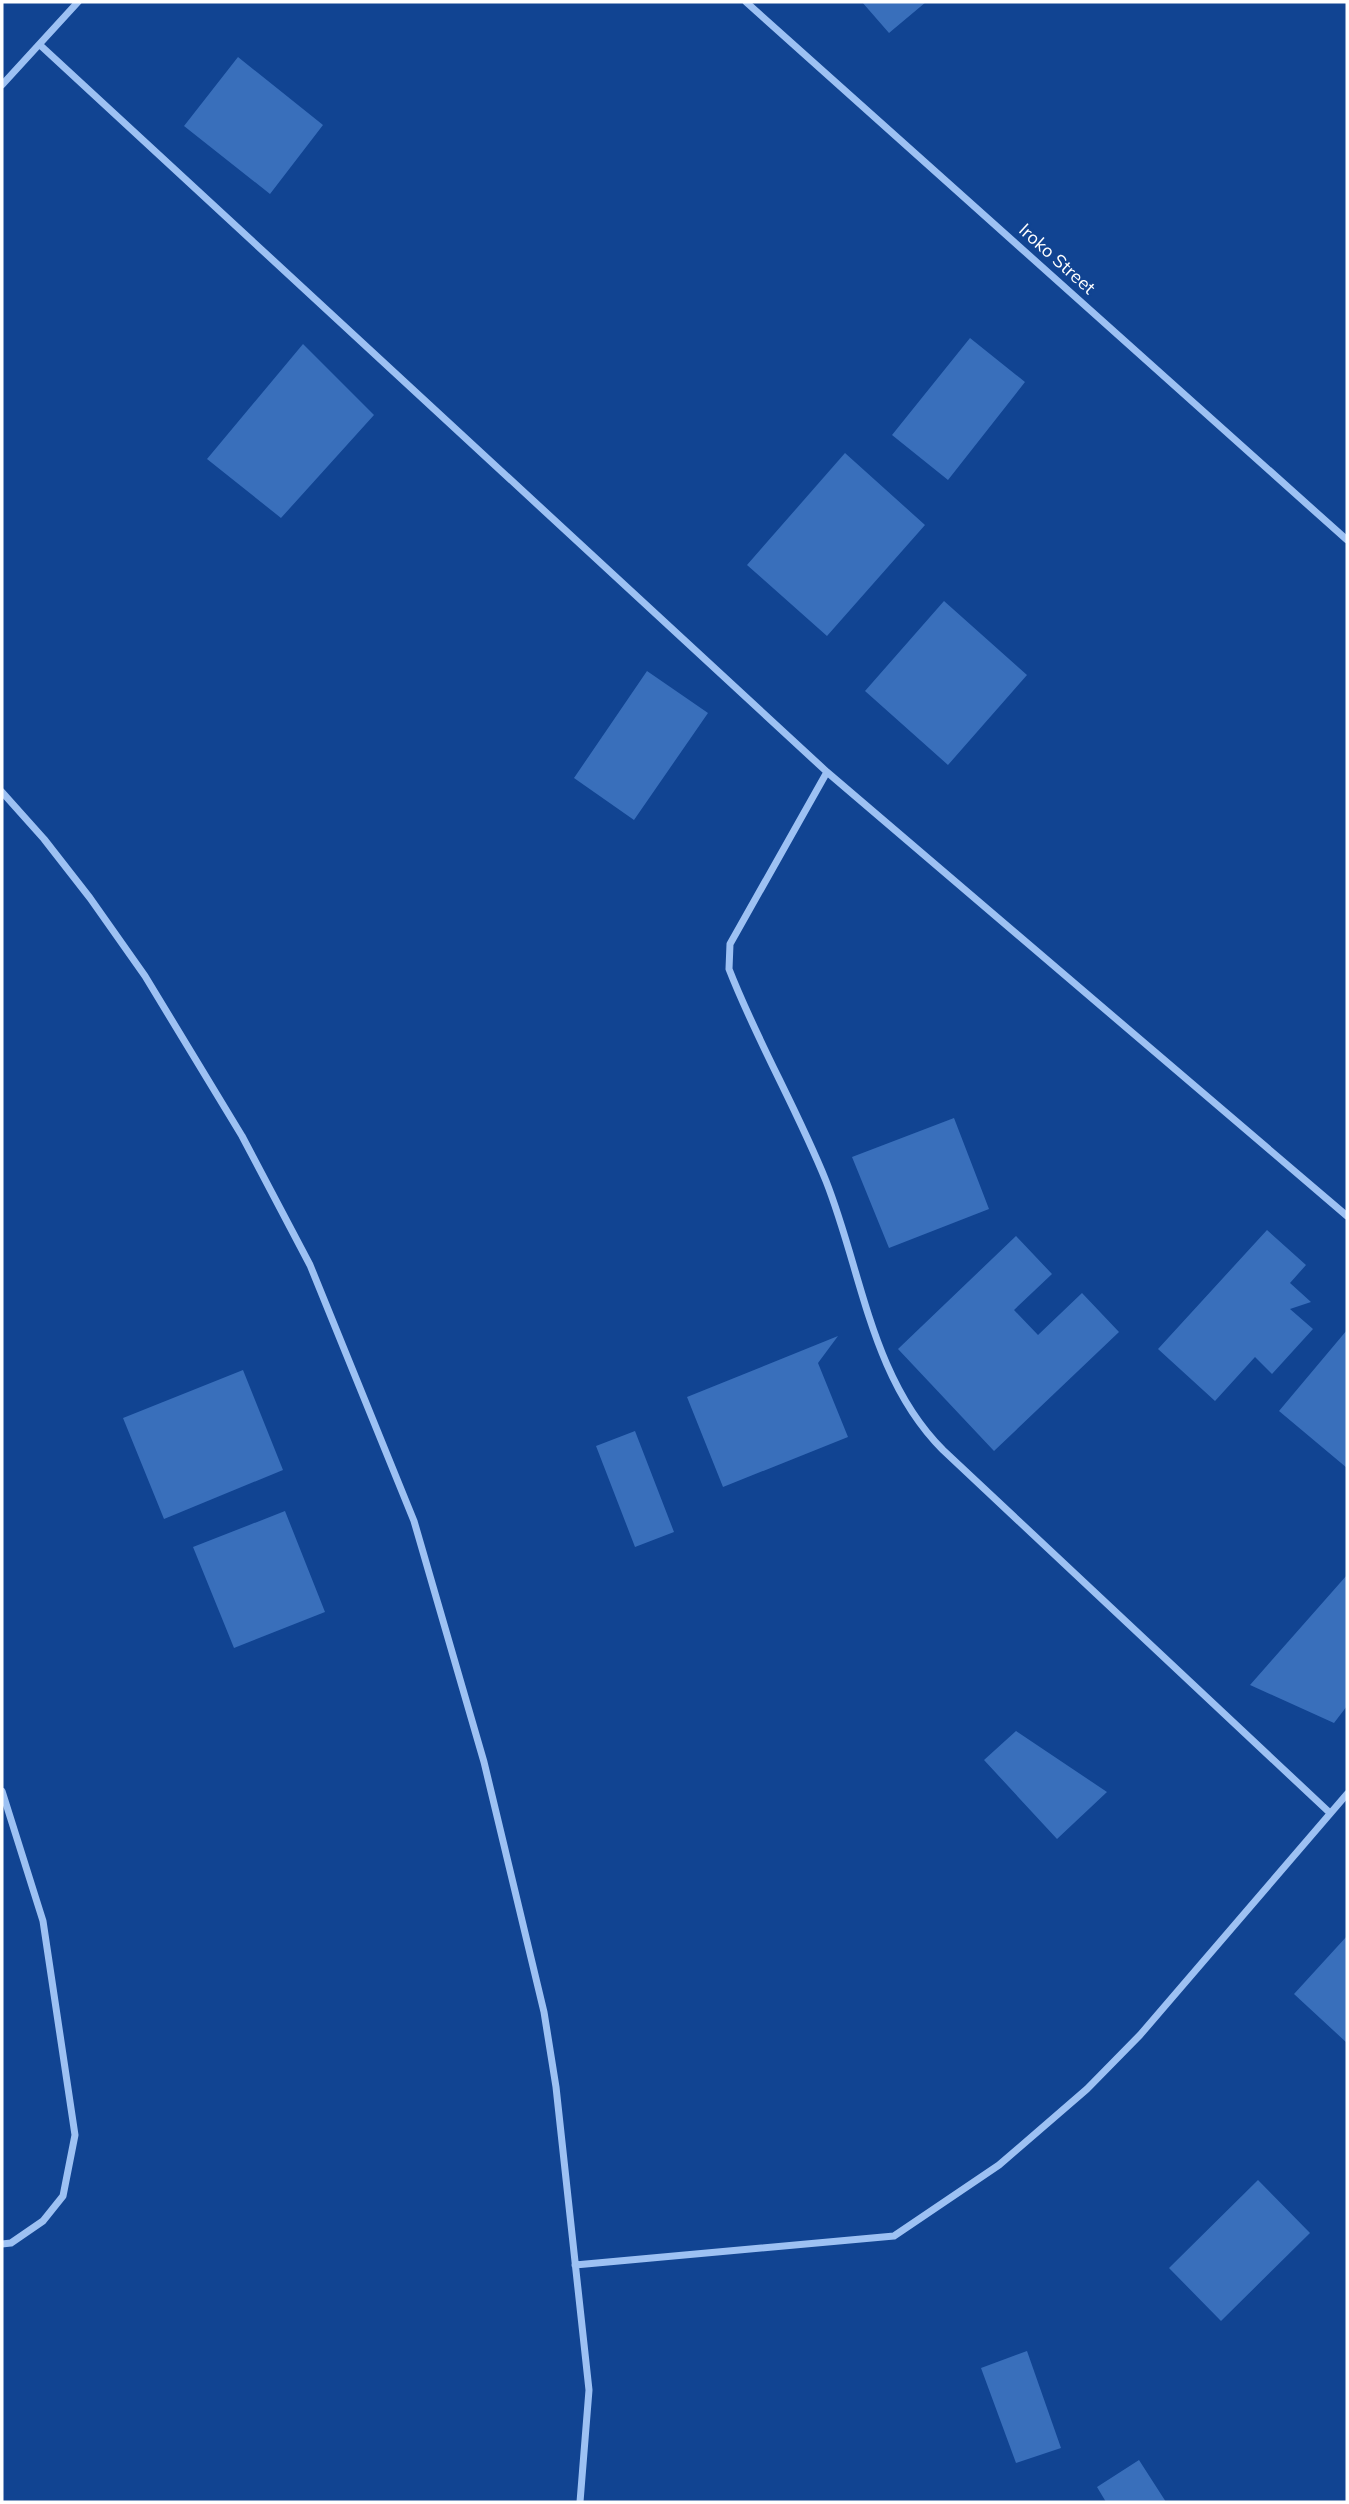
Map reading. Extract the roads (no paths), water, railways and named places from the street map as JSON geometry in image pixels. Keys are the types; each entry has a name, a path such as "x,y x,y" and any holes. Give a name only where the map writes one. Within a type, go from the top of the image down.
{"street":[{"path":"2,85 78,2"},
{"name":"Iroko Street","path":"746,2 1347,540"},
{"path":"40,45 827,772 1347,1216"},
{"path":"827,772 730,944 729,969 820,1167 842,1224 880,1351 901,1396 914,1419 943,1450 1330,1813"},
{"path":"2,792 60,859 137,965 242,1136 310,1265 414,1521 484,1762 544,2011 556,2087 589,2390 580,2502"},
{"path":"2,1791 43,1921 75,2135 63,2196 44,2221 11,2243 2,2244"},
{"path":"575,2265 894,2236 999,2165 1087,2089 1140,2035 1347,1794"}]}
